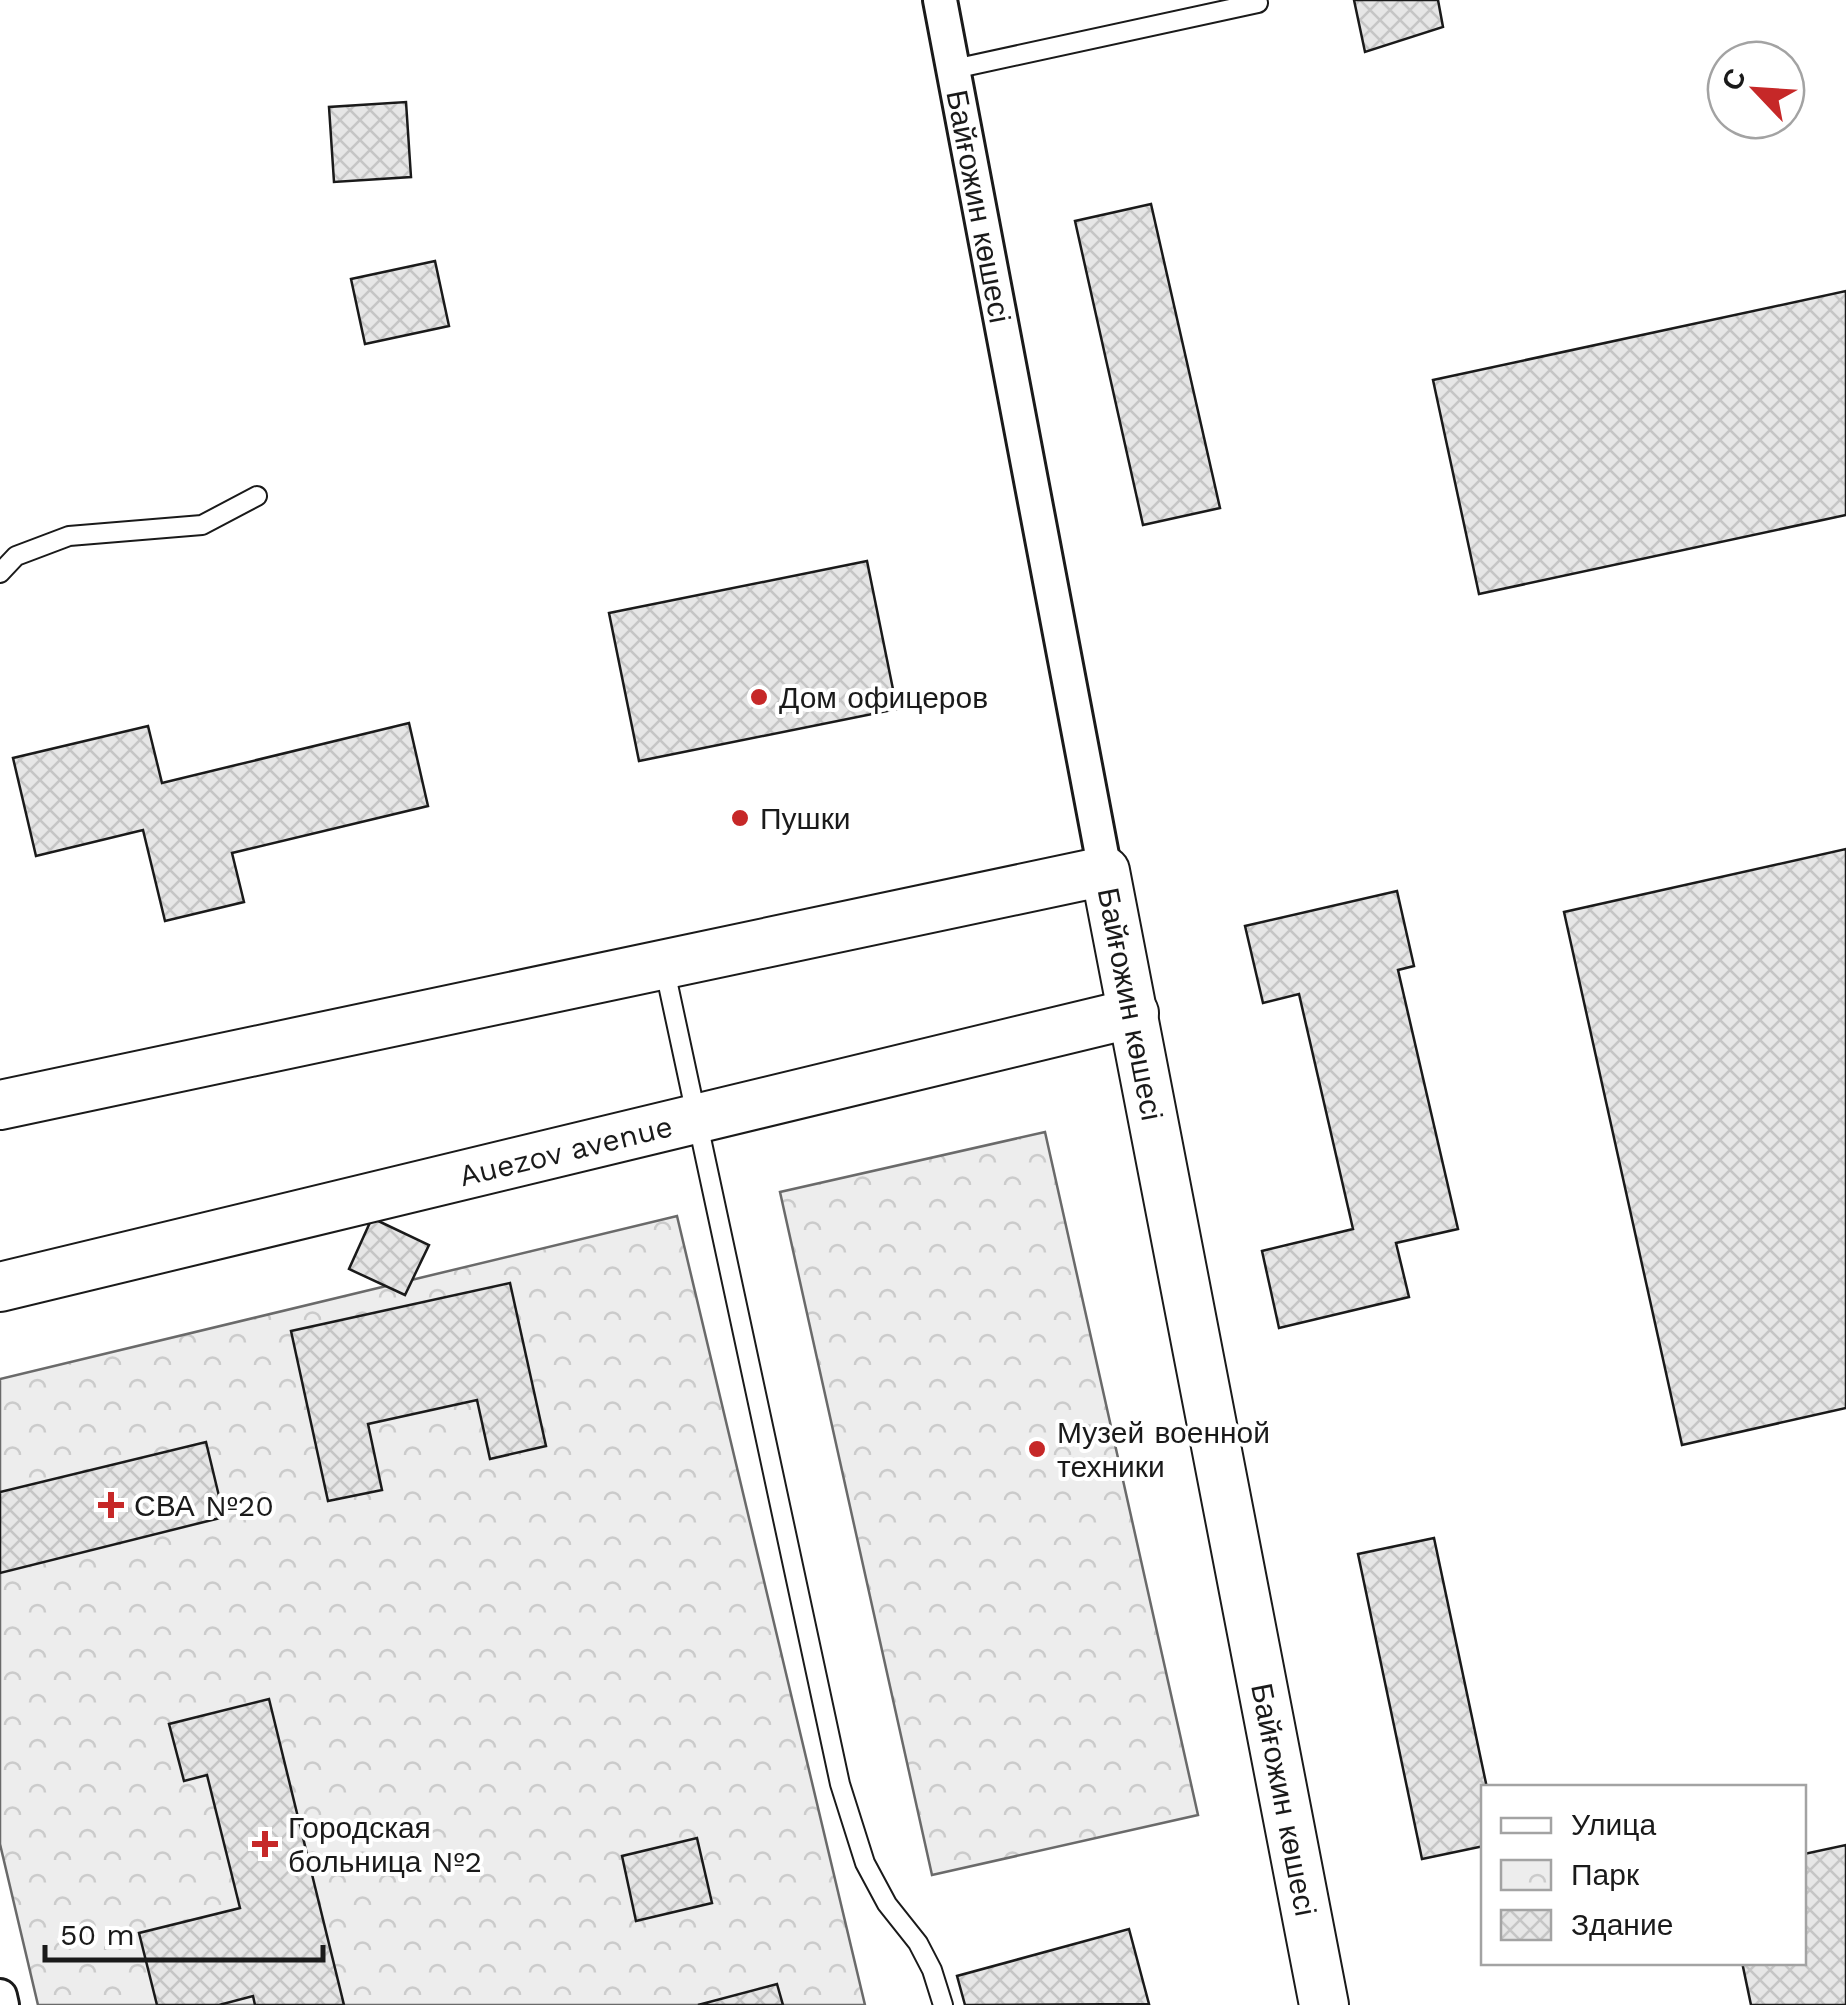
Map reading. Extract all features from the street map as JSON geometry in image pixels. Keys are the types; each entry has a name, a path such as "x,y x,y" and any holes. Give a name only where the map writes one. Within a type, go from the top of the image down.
{"main road":[{"path":"0,1105 1105,871"},
{"name":"Байғожин көшесі","path":"1105,871 1324,2005"},
{"name":"Auezov avenue","path":"0,1287 1134,1013"}],"street":[{"name":"Байғожин көшесі","path":"940,0 1105,871"},
{"path":"0,1996 2,2005"}],"lane":[{"path":"954,69 1258,3"},
{"path":"0,573 16,556 69,536 202,525 257,496"},
{"path":"664,966 840,1784 865,1863 887,1904 918,1943 943,2005"}],"green space":[{"path":"1045,1132 1198,1815 932,1875 780,1192"},
{"path":"677,1216 865,2005 38,2005 0,1844 0,1379"}],"building":[{"path":"1354,0 1438,0 1443,27 1365,52"},
{"path":"406,102 411,177 334,182 329,107"},
{"path":"1151,204 1220,508 1143,525 1075,221"},
{"path":"435,261 449,326 365,344 351,279"},
{"path":"1846,291 1846,515 1479,594 1433,380"},
{"path":"867,561 897,709 639,761 609,613"},
{"path":"409,723 428,806 232,853 244,902 165,921 143,830 36,856 13,758 148,726 162,783"},
{"path":"1846,849 1846,1408 1682,1445 1564,912"},
{"path":"1397,891 1414,966 1398,970 1458,1229 1396,1243 1409,1297 1279,1328 1262,1251 1353,1229 1299,994 1263,1003 1245,926"},
{"path":"372,1218 429,1245 405,1295 349,1269"},
{"path":"510,1283 546,1446 490,1459 477,1400 368,1424 382,1490 328,1501 291,1331"},
{"name":"СВА №20","path":"206,1442 224,1517 0,1573 0,1492"},
{"path":"1434,1538 1486,1785 1481,1785 1481,1847 1422,1859 1358,1554"},
{"name":"Городская больница №2","path":"269,1699 344,2005 255,2005 253,1996 219,2005 157,2005 139,1933 240,1908 207,1775 184,1781 169,1724"},
{"path":"697,1838 712,1903 636,1921 622,1856"},
{"path":"1846,1845 1846,2005 1751,2005 1743,1965 1806,1965 1806,1854"},
{"path":"1129,1929 1149,2004 965,2005 957,1976"},
{"path":"777,1984 783,2005 698,2005"}],"place":[{"name":"Дом офицеров","path":"759,697"},
{"name":"Пушки","path":"740,818"},
{"name":"Музей военной техники","path":"1037,1449"},
{"name":"СВА №20","path":"111,1505"},
{"name":"Городская больница №2","path":"265,1844"}]}
